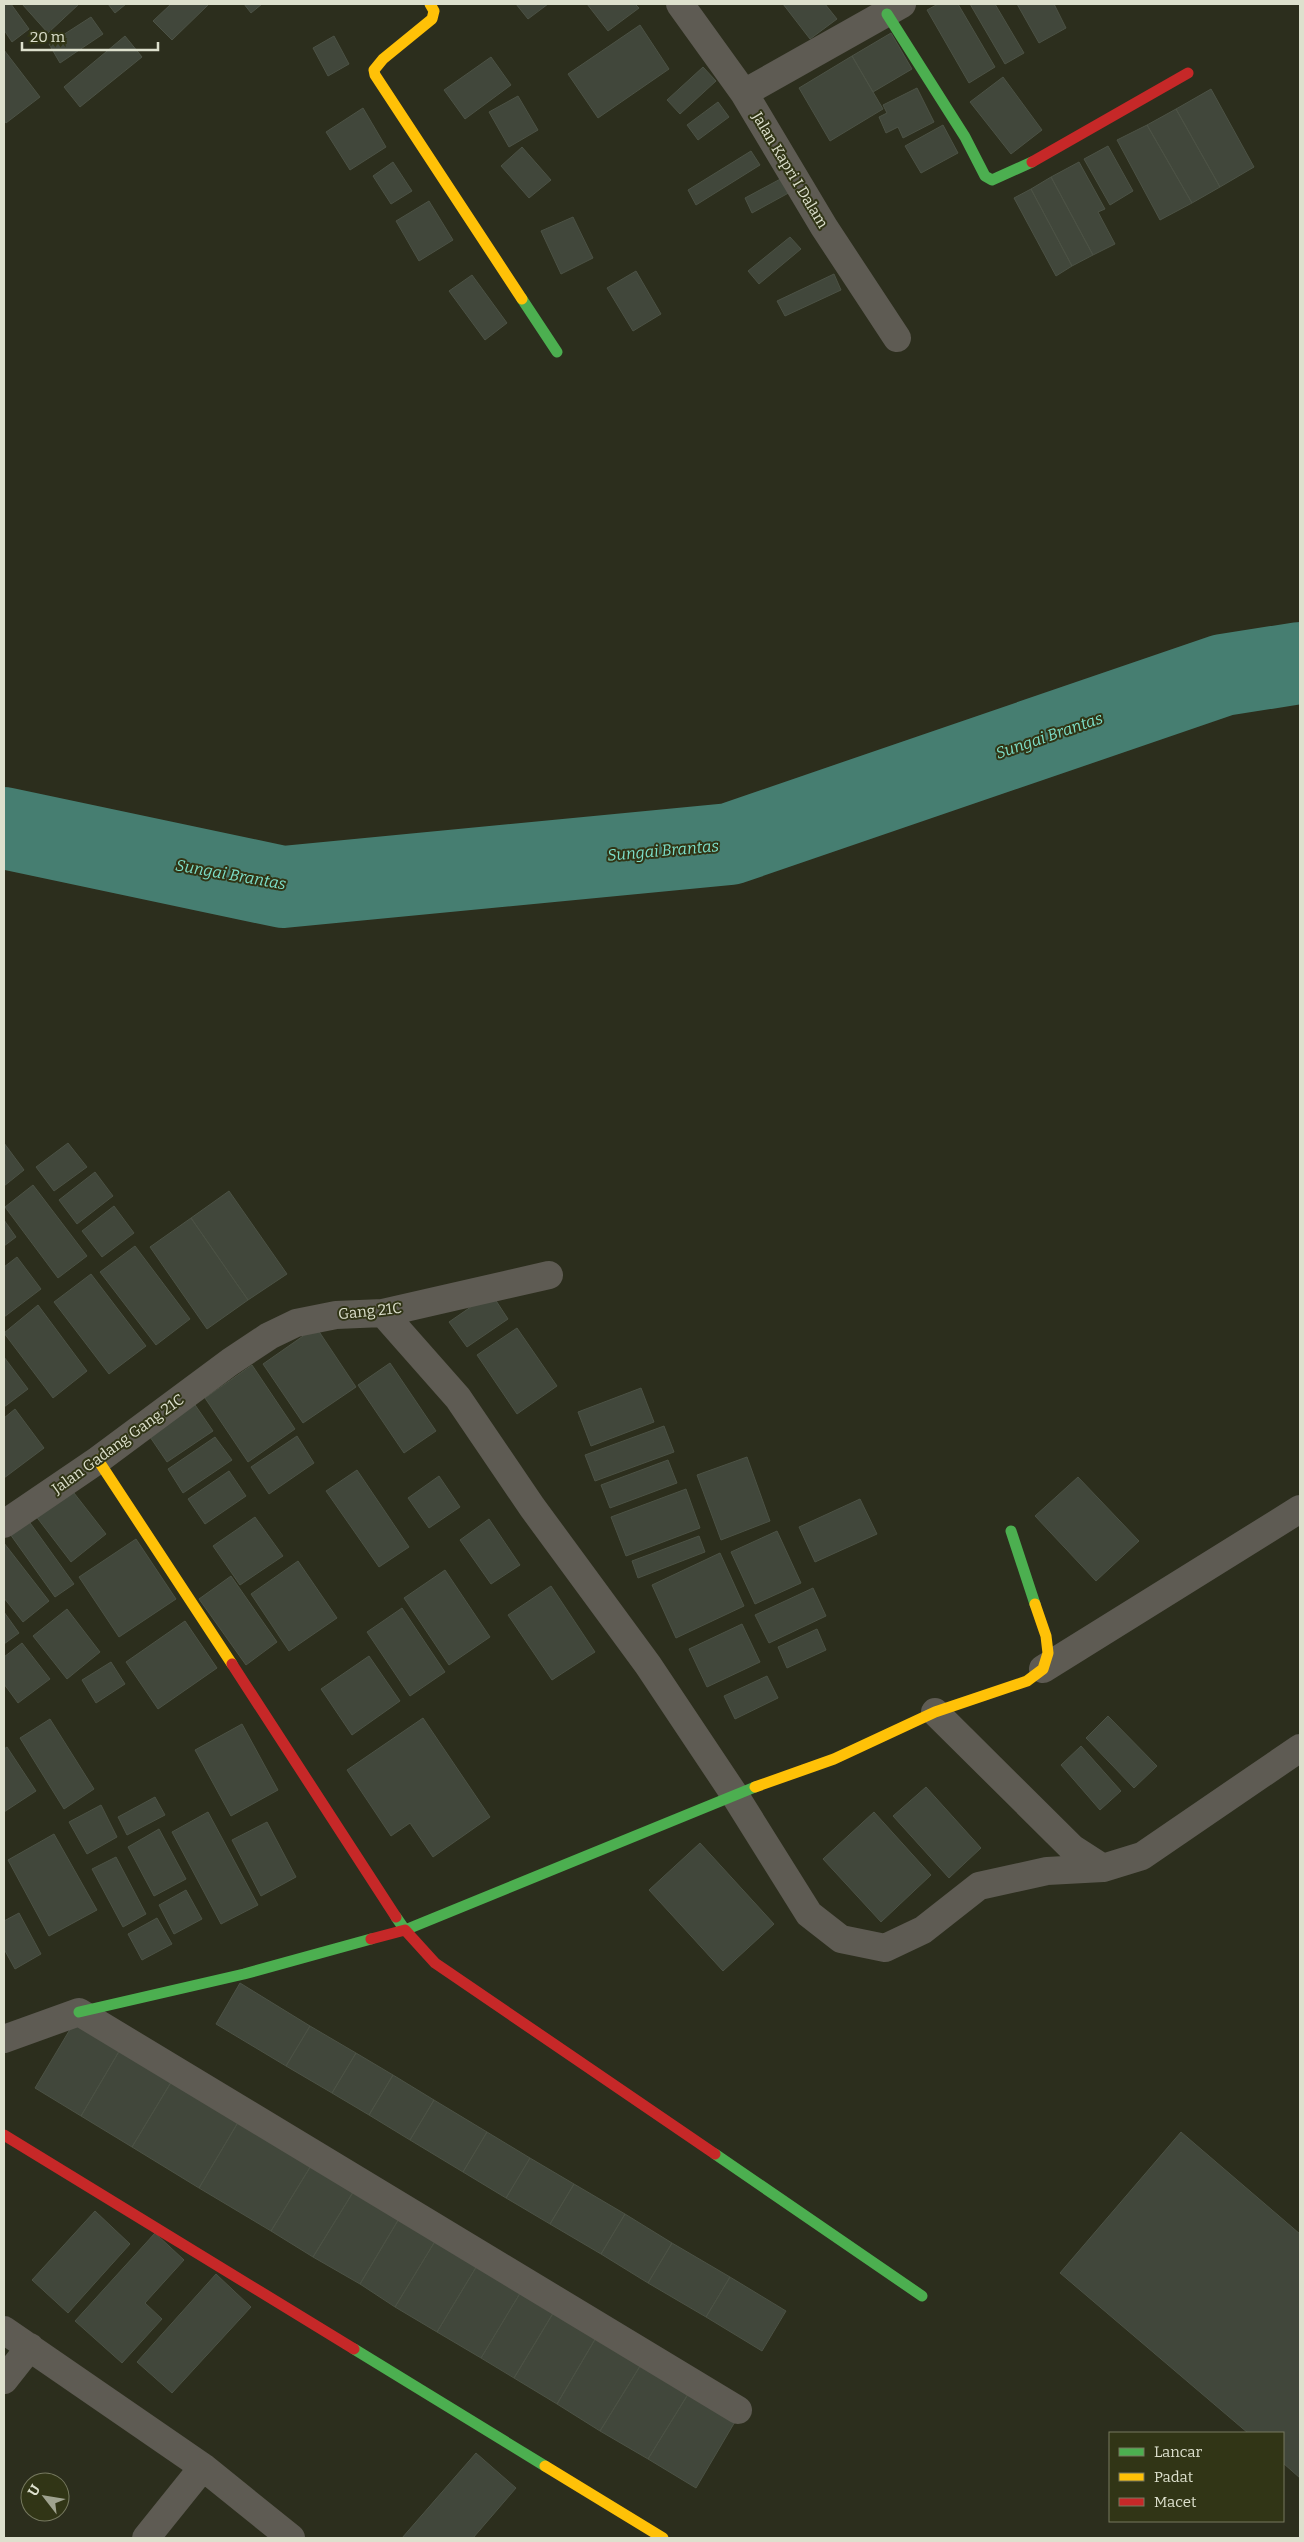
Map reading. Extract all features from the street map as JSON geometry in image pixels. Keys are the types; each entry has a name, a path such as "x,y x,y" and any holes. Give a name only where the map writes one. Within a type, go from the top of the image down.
{"street":[{"path":"430,4 434,11 432,19 383,59 374,70 375,75 557,352"},
{"name":"Jalan Kapri I Dalam","path":"680,4 744,94 824,227 897,338"},
{"path":"744,94 895,9 985,176 992,180 1022,168 1188,73"},
{"name":"Gang 21C","path":"230,1362 270,1336 296,1323 336,1314 384,1312 549,1276"},
{"path":"384,1312 458,1398 532,1507 648,1665 734,1794 809,1914 841,1939 885,1948 923,1930 979,1886 1047,1871 1104,1868 1142,1856 1300,1748"},
{"name":"Jalan Gadang Gang 21C","path":"4,1524 98,1460 230,1362"},
{"path":"98,1460 405,1930 434,1963 922,2296"},
{"path":"4,2039 79,2012 244,1974 405,1930 734,1794 834,1759 935,1712 1027,1681 1300,1509"},
{"path":"1011,1532 1046,1636 1048,1653 1044,1669"},
{"path":"935,1712 1072,1848 1104,1868"},
{"path":"79,2012 738,2410"},
{"path":"4,2135 663,2538"},
{"path":"4,2330 203,2467 291,2538"},
{"path":"4,2380 30,2347"},
{"path":"146,2538 203,2467"}],"building":[{"path":"4,4 11,4 29,29 12,42 4,30"},
{"path":"22,4 79,4 48,33"},
{"path":"108,4 126,4 115,13"},
{"path":"171,4 209,4 172,40 153,21"},
{"path":"244,4 262,4 251,13"},
{"path":"516,4 548,4 528,19"},
{"path":"587,4 635,4 639,8 608,31"},
{"path":"783,4 825,4 837,19 810,39"},
{"path":"938,4 958,4 995,67 969,83 927,10"},
{"path":"970,4 995,4 1024,53 1005,64"},
{"path":"1017,4 1054,4 1066,28 1039,43"},
{"path":"91,17 103,34 60,63 49,44"},
{"path":"640,25 669,69 598,118 568,74"},
{"path":"891,33 912,69 873,92 852,56"},
{"path":"125,36 142,57 80,107 64,87"},
{"path":"334,36 349,64 328,76 313,48"},
{"path":"4,50 40,97 6,123 4,120"},
{"path":"852,56 883,109 830,141 799,88"},
{"path":"491,57 511,85 465,119 444,90"},
{"path":"703,67 716,81 680,114 667,100"},
{"path":"1003,77 1042,130 1011,154 970,102"},
{"path":"917,88 934,122 903,138 898,127 886,133 879,117 887,113 883,105"},
{"path":"1211,89 1254,167 1220,187 1176,109"},
{"path":"518,96 538,130 509,147 489,112"},
{"path":"718,102 729,117 698,140 687,125"},
{"path":"363,108 386,147 350,170 326,132"},
{"path":"1176,109 1220,187 1192,203 1147,125"},
{"path":"943,125 958,153 921,173 905,146"},
{"path":"1147,125 1192,203 1160,220 1117,140"},
{"path":"1108,146 1133,191 1110,205 1084,159"},
{"path":"522,147 551,180 529,198 501,166"},
{"path":"751,151 760,165 696,205 688,190"},
{"path":"393,162 412,191 391,204 373,176"},
{"path":"1079,162 1105,209 1098,212 1115,244 1093,255 1051,177"},
{"path":"786,176 794,190 752,213 745,198"},
{"path":"1051,177 1093,255 1072,266 1031,189"},
{"path":"1031,189 1072,266 1056,276 1014,198"},
{"path":"429,201 453,240 419,261 396,221"},
{"path":"573,217 593,258 561,274 541,231"},
{"path":"790,237 801,249 759,284 748,271"},
{"path":"636,271 661,314 633,331 607,288"},
{"path":"834,274 841,290 785,316 777,301"},
{"path":"472,275 507,323 485,340 449,291"},
{"path":"4,1143 24,1170 4,1186"},
{"path":"68,1143 87,1167 54,1191 36,1167"},
{"path":"95,1172 113,1196 77,1224 59,1200"},
{"path":"33,1185 87,1256 58,1278 5,1207"},
{"path":"229,1191 287,1274 248,1300 191,1218"},
{"path":"114,1206 134,1233 102,1257 82,1231"},
{"path":"191,1218 248,1300 207,1329 150,1247"},
{"path":"4,1220 16,1237 4,1246"},
{"path":"135,1246 190,1319 156,1345 100,1272"},
{"path":"17,1257 41,1289 4,1317 4,1267"},
{"path":"91,1274 146,1346 109,1374 54,1302"},
{"path":"491,1293 508,1319 467,1347 449,1322"},
{"path":"38,1305 87,1371 53,1398 4,1333"},
{"path":"316,1327 356,1387 303,1423 263,1364"},
{"path":"517,1328 557,1386 517,1414 477,1355"},
{"path":"4,1357 28,1389 4,1407"},
{"path":"390,1363 436,1431 404,1453 358,1385"},
{"path":"252,1365 295,1429 248,1462 205,1398"},
{"path":"641,1388 654,1422 591,1446 578,1412"},
{"path":"191,1399 213,1431 167,1462 146,1431"},
{"path":"15,1409 44,1448 4,1478 4,1418"},
{"path":"664,1426 674,1452 595,1481 585,1455"},
{"path":"297,1436 314,1463 269,1494 251,1467"},
{"path":"215,1437 232,1460 183,1493 168,1469"},
{"path":"747,1457 770,1521 721,1540 697,1475"},
{"path":"668,1460 677,1483 610,1508 601,1485"},
{"path":"357,1470 409,1547 379,1567 326,1491"},
{"path":"229,1471 246,1496 205,1524 188,1499"},
{"path":"439,1476 460,1507 429,1528 408,1498"},
{"path":"1078,1477 1139,1541 1096,1581 1035,1516"},
{"path":"67,1484 106,1534 71,1562 32,1511"},
{"path":"686,1489 700,1528 626,1556 611,1517"},
{"path":"860,1499 877,1534 815,1562 799,1527"},
{"path":"255,1517 283,1556 240,1585 213,1546"},
{"path":"489,1519 520,1565 491,1584 460,1540"},
{"path":"28,1520 74,1584 55,1597 10,1534"},
{"path":"777,1531 801,1583 755,1604 731,1552"},
{"path":"699,1536 705,1552 638,1578 632,1561"},
{"path":"136,1539 176,1599 119,1637 79,1577"},
{"path":"4,1543 49,1601 23,1622 4,1598"},
{"path":"720,1553 744,1606 676,1638 652,1585"},
{"path":"298,1561 337,1618 289,1651 251,1594"},
{"path":"445,1570 490,1637 449,1665 404,1598"},
{"path":"231,1576 277,1642 246,1665 199,1599"},
{"path":"551,1586 595,1652 552,1680 508,1615"},
{"path":"813,1588 826,1616 769,1643 755,1615"},
{"path":"402,1608 445,1672 410,1696 367,1632"},
{"path":"67,1609 100,1652 67,1679 33,1636"},
{"path":"4,1612 19,1633 4,1644"},
{"path":"185,1621 217,1668 158,1709 126,1662"},
{"path":"742,1624 760,1662 707,1687 689,1649"},
{"path":"817,1629 826,1650 787,1668 778,1647"},
{"path":"22,1643 50,1679 18,1703 4,1684 4,1657"},
{"path":"369,1656 400,1701 352,1735 321,1689"},
{"path":"111,1662 125,1684 96,1703 82,1680"},
{"path":"767,1676 778,1698 735,1719 724,1696"},
{"path":"1108,1716 1157,1766 1134,1788 1086,1738"},
{"path":"423,1718 490,1817 433,1857 410,1823 391,1836 347,1770"},
{"path":"50,1719 94,1789 64,1809 20,1738"},
{"path":"242,1724 278,1790 231,1816 195,1750"},
{"path":"1081,1746 1121,1791 1100,1810 1061,1765"},
{"path":"7,1747 36,1791 4,1812 4,1749"},
{"path":"926,1787 981,1848 949,1878 893,1816"},
{"path":"155,1797 165,1815 127,1835 118,1817"},
{"path":"101,1805 117,1837 87,1854 69,1822"},
{"path":"208,1812 258,1905 221,1924 172,1832"},
{"path":"874,1812 931,1875 881,1922 823,1859"},
{"path":"267,1822 296,1877 261,1896 232,1840"},
{"path":"159,1829 186,1879 154,1896 128,1847"},
{"path":"54,1834 97,1910 49,1936 8,1860"},
{"path":"700,1843 774,1924 723,1971 649,1890"},
{"path":"116,1857 146,1914 123,1927 92,1869"},
{"path":"186,1890 202,1919 174,1934 159,1905"},
{"path":"19,1913 41,1954 15,1969 4,1949 4,1921"},
{"path":"157,1918 172,1944 142,1960 128,1934"},
{"path":"240,1983 310,2026 286,2066 216,2024"},
{"path":"75,2021 121,2048 81,2116 35,2088"},
{"path":"310,2026 356,2053 332,2093 286,2066"},
{"path":"121,2048 173,2079 132,2147 81,2116"},
{"path":"356,2053 393,2075 369,2115 332,2093"},
{"path":"393,2075 434,2100 410,2140 369,2115"},
{"path":"173,2079 240,2119 199,2188 132,2147"},
{"path":"434,2100 487,2132 463,2172 410,2140"},
{"path":"240,2119 312,2164 271,2231 199,2188"},
{"path":"487,2132 530,2158 506,2198 463,2172"},
{"path":"1181,2132 1300,2234 1300,2478 1284,2464 1284,2432 1247,2432 1060,2273"},
{"path":"530,2158 574,2184 550,2224 506,2198"},
{"path":"312,2164 355,2189 313,2257 271,2231"},
{"path":"574,2184 625,2214 601,2254 550,2224"},
{"path":"355,2189 400,2217 360,2284 313,2257"},
{"path":"95,2211 130,2244 68,2313 32,2280"},
{"path":"625,2214 672,2243 648,2283 601,2254"},
{"path":"400,2217 437,2238 395,2307 360,2284"},
{"path":"155,2233 184,2260 145,2303 162,2319 122,2363 75,2321"},
{"path":"437,2238 478,2264 437,2332 395,2307"},
{"path":"672,2243 730,2277 706,2317 648,2283"},
{"path":"478,2264 522,2290 481,2358 437,2332"},
{"path":"216,2274 251,2307 172,2393 137,2362"},
{"path":"730,2277 786,2311 762,2351 706,2317"},
{"path":"522,2290 555,2310 514,2378 481,2358"},
{"path":"555,2310 597,2336 557,2404 514,2378"},
{"path":"597,2336 642,2363 600,2431 557,2404"},
{"path":"642,2363 690,2391 648,2459 600,2431"},
{"path":"690,2391 736,2420 696,2488 648,2459"},
{"path":"476,2453 516,2488 473,2538 402,2538"}],"waterway":[{"name":"Sungai Brantas","path":"4,828 283,887 730,844 1223,675 1300,663"}],"traffic: fast":[{"path":"887,14 965,137 985,176 992,180 1032,162"},
{"path":"522,299 557,352"},
{"path":"1011,1531 1035,1604"},
{"path":"396,1917 405,1930 755,1787"},
{"path":"79,2012 244,1974 371,1939"},
{"path":"715,2154 922,2296"},
{"path":"354,2349 545,2466"}],"traffic: slow":[{"path":"430,4 434,11 432,19 383,59 374,70 375,75 522,299"},
{"path":"98,1460 232,1664"},
{"path":"755,1787 834,1759 935,1712 1027,1681 1043,1669 1048,1653 1046,1636 1035,1604"},
{"path":"545,2466 663,2538"}],"traffic: jam":[{"path":"1032,162 1188,73"},
{"path":"232,1664 396,1917"},
{"path":"371,1939 405,1930 435,1963 715,2154"},
{"path":"4,2135 354,2349"}]}
